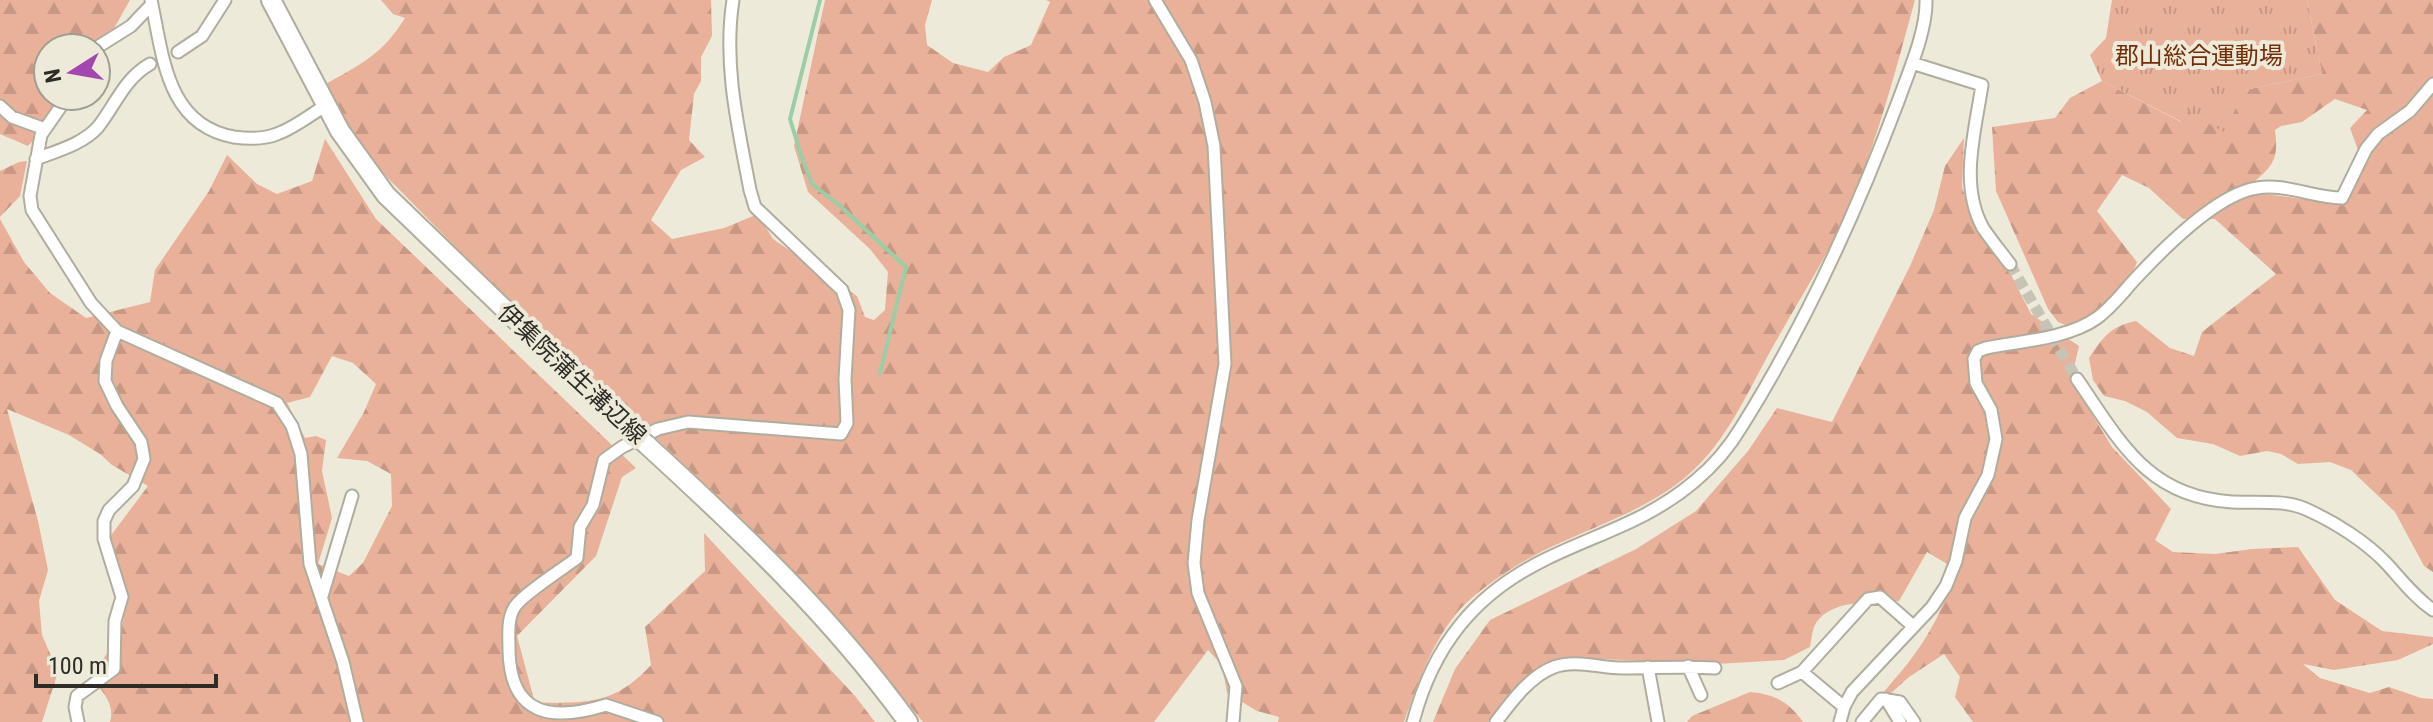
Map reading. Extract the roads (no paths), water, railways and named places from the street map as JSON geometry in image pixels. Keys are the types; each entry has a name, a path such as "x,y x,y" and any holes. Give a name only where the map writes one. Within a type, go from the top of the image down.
{"main road":[{"name":"伊集院蒲生溝辺線","path":"271,0 325,106 386,195 802,592 881,685 908,722"}],"street":[{"path":"178,52 202,36 225,0"},
{"path":"657,722 606,705 580,716 556,716 532,709 514,689 509,672 509,627 514,606 577,558 580,527 593,505 604,460 658,429 688,422 841,434 847,423 845,379 849,310 842,290 755,207 750,190 730,85 733,0"},
{"path":"1155,0 1191,60 1205,102 1214,146 1225,364 1198,520 1194,563 1198,593 1236,686 1233,722"},
{"path":"1413,722 1432,666 1469,612 1545,560 1605,536 1664,506 1698,479 1740,430 1776,369 1878,155 1912,63 1926,0"},
{"path":"152,2 169,81 181,104 200,122 222,135 248,139 277,134 325,106"},
{"path":"112,38 131,26 152,2"},
{"path":"1912,63 1982,85 1969,190 1983,227 2010,264"},
{"path":"36,159 77,143 97,128 136,73 150,64"},
{"path":"1840,722 1852,692 1946,586 1956,561 1965,518 1988,475 1996,439 1991,410 1976,383 1974,359 1978,351 2074,330 2095,319 2182,235 2237,194 2257,188 2278,187 2325,198 2342,198 2366,149 2378,134 2410,111 2433,84"},
{"path":"0,106 12,117 45,129"},
{"path":"57,112 45,129 36,159 30,196 32,210 91,303 117,331 277,403 292,426 301,454 310,564 357,722"},
{"path":"78,722 75,707 77,696 105,678 114,669 116,658 115,621 122,597 104,539 104,521 109,510 133,486 144,459 141,442 105,381 106,361 117,331"},
{"path":"2077,379 2130,456 2156,477 2192,494 2228,502 2287,503 2308,509 2383,560 2420,601 2433,610"},
{"path":"322,596 352,496"},
{"path":"1778,683 1802,672 1868,599 1880,597 1913,626"},
{"path":"1496,722 1511,702 1541,673 1556,666 1715,668"},
{"path":"1688,666 1701,695"},
{"path":"1648,667 1658,722"},
{"path":"1802,672 1844,707"},
{"path":"1862,722 1881,699 1900,702 1914,722"},
{"path":"1886,699 1900,722"}],"waterway":[{"path":"820,0 790,119 812,184 906,267 880,373"}],"tunnel":[{"path":"2010,264 2077,379"}],"park label":[{"name":"郡山総合運動場","path":"2199,56"}]}
